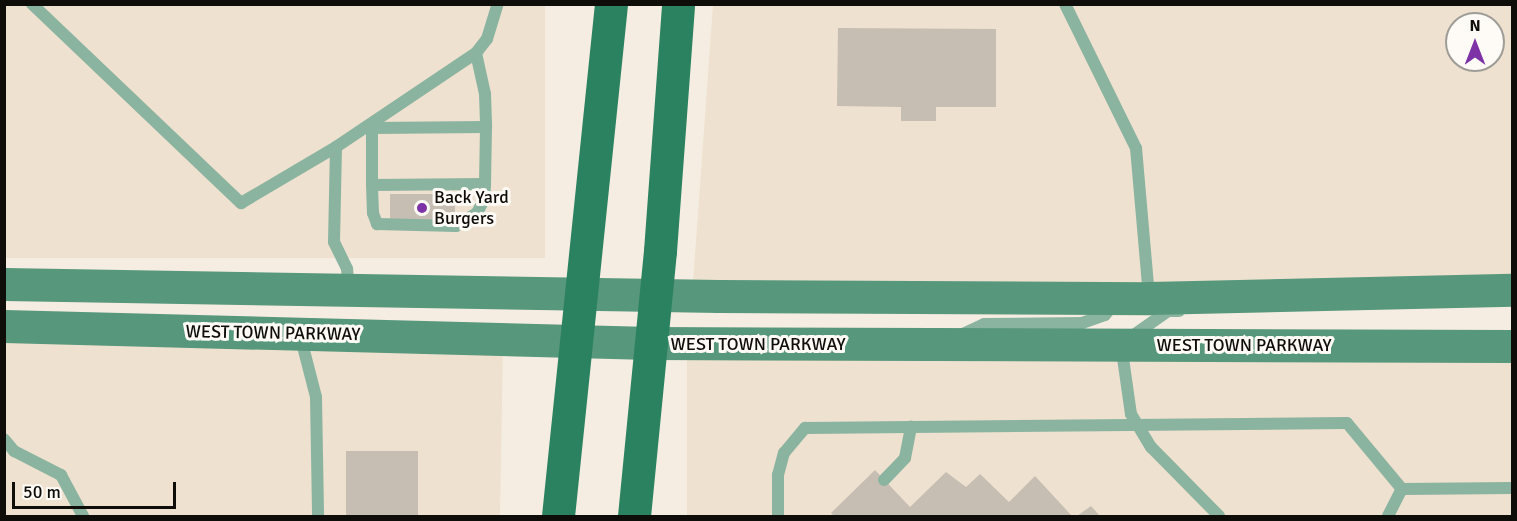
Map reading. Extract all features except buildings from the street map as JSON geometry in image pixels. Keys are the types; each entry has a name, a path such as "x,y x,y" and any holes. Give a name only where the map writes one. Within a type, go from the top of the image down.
{"main road":[{"path":"558,516 579,294 611,4"},
{"path":"634,516 678,4"},
{"path":"4,284 654,296 1134,297 1512,290"},
{"name":"WEST TOWN PARKWAY","path":"4,326 650,343 1512,346"}],"lane":[{"path":"33,4 241,203 336,147 476,53 487,39 498,4"},
{"path":"943,344 984,324 1082,323 1105,315 1134,297 1136,148 1065,4"},
{"path":"476,53 485,94 486,127 484,200 477,213 456,226 377,224 373,213 372,128 486,127"},
{"path":"336,147 334,242 347,269 349,290"},
{"path":"372,185 485,184"},
{"path":"1289,310 1319,294"},
{"path":"1219,516 1151,447 1131,414 1121,344 1168,311 1232,310"},
{"path":"300,333 316,397 318,516"},
{"path":"778,516 778,475 784,453 805,428 1347,423 1402,489"},
{"path":"884,480 905,458 911,428"},
{"path":"4,439 14,451 61,475 83,516"},
{"path":"1402,489 1512,488"},
{"path":"1388,516 1402,489"}],"shaded area":[{"path":"5,5 545,5 545,258 5,258"},
{"path":"713,5 1512,5 1512,278 1149,285 693,283"},
{"path":"5,340 503,349 500,516 4,516"},
{"path":"687,356 1512,356 1512,516 687,516"}],"place":[{"name":"Back Yard Burgers","path":"422,208"}]}
